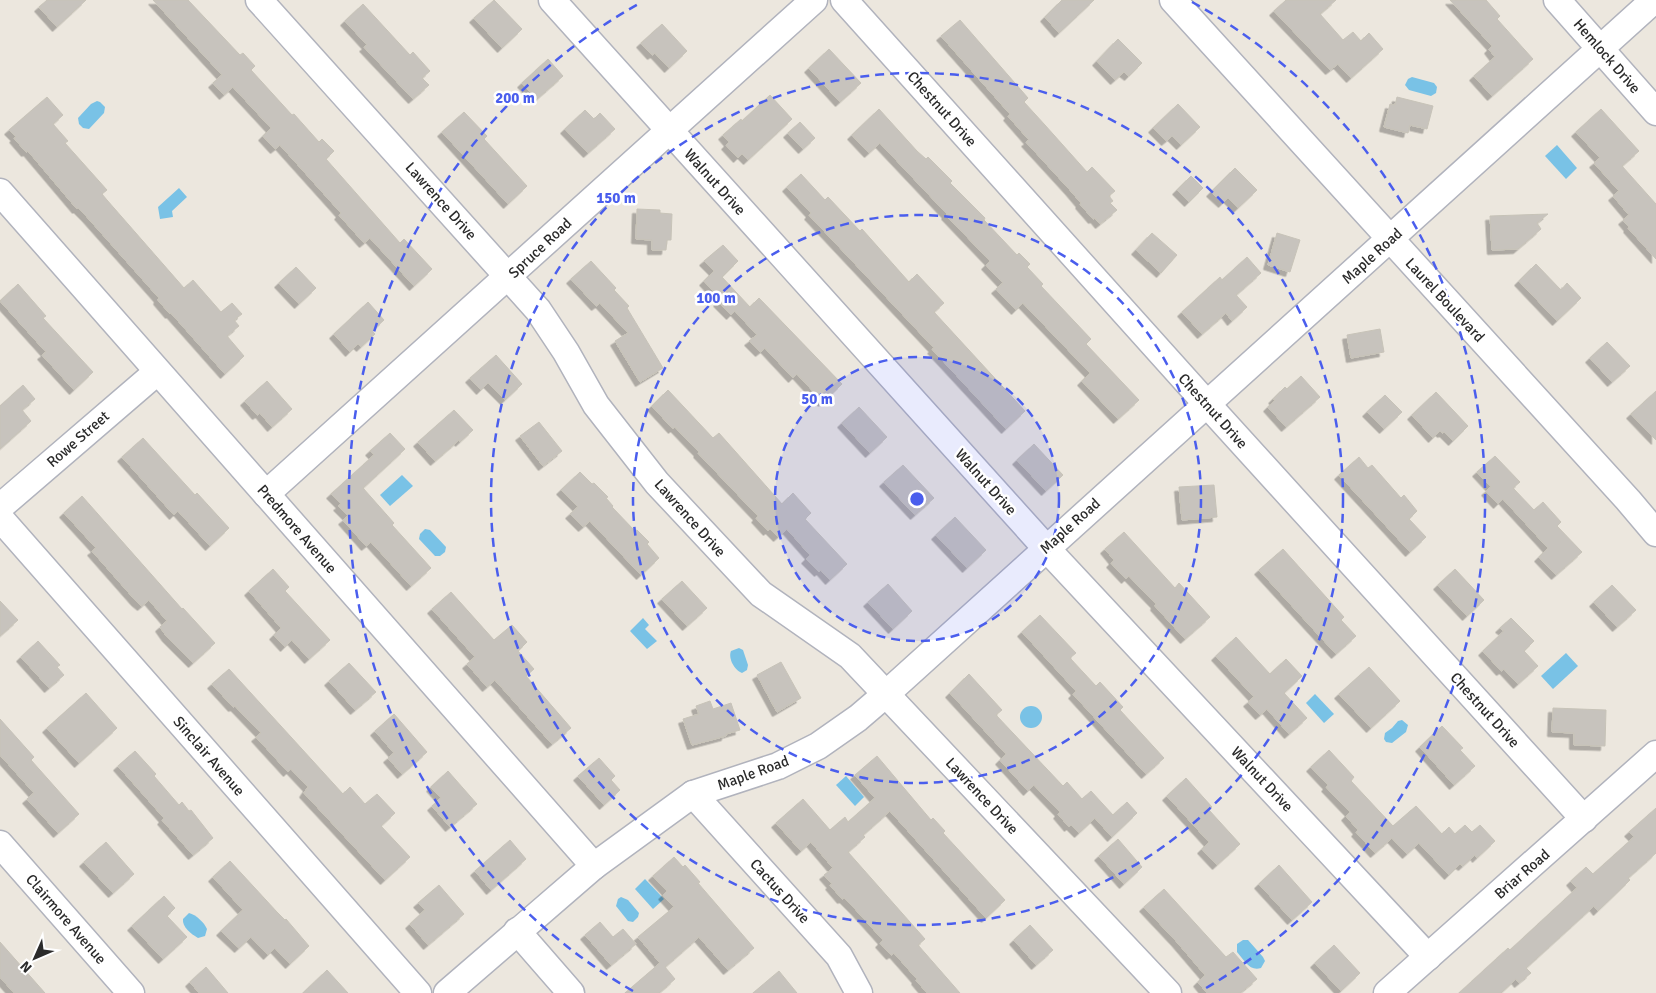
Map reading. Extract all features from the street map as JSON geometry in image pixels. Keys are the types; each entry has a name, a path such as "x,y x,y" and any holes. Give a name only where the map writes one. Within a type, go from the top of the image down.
{"street":[{"name":"Lawrence Drive","path":"259,0 538,310 566,352 596,405 657,483 761,594 850,656 1168,993"},
{"name":"Walnut Drive","path":"552,0 1046,548 1428,957"},
{"name":"Spruce Road","path":"266,494 814,0"},
{"name":"Chestnut Drive","path":"844,0 1206,403 1584,819"},
{"name":"Laurel Boulevard","path":"1173,0 1622,493 1656,533"},
{"name":"Hemlock Drive","path":"1557,0 1656,112"},
{"name":"Maple Road","path":"447,993 594,866 693,794 778,766 818,746 858,718 1654,0"},
{"name":"Predmore Avenue","path":"0,192 594,866"},
{"name":"Rowe Street","path":"0,507 157,372"},
{"name":"Sinclair Avenue","path":"0,518 418,993"},
{"name":"Briar Road","path":"1387,993 1656,754"},
{"name":"Cactus Drive","path":"693,794 839,956 859,993"},
{"name":"Clairmore Avenue","path":"0,844 132,993"},
{"path":"517,931 571,993"}],"water":[{"path":"1412,77 1434,83 1437,87 1436,93 1431,96 1409,90 1405,85 1408,79"},
{"path":"97,101 105,107 104,113 89,129 83,128 79,124 78,118 91,104"},
{"path":"1557,145 1577,168 1566,179 1545,156"},
{"path":"179,188 187,197 172,211 173,217 160,219 158,207"},
{"path":"402,475 413,486 390,506 380,495"},
{"path":"425,529 430,530 446,547 445,552 440,556 435,556 419,539 420,534"},
{"path":"643,618 649,625 645,629 657,641 647,649 630,631"},
{"path":"739,648 743,650 748,665 747,670 742,673 734,667 730,657 731,651"},
{"path":"1566,653 1578,666 1553,689 1541,676"},
{"path":"1315,694 1334,714 1324,723 1306,703"},
{"path":"1031,706 1039,709 1042,717 1039,725 1031,728 1023,725 1020,717 1023,709"},
{"path":"1402,720 1408,725 1406,732 1392,743 1386,742 1384,739 1385,733 1398,721"},
{"path":"846,776 864,797 855,806 836,785"},
{"path":"645,879 664,899 653,909 635,889"},
{"path":"621,897 628,900 639,913 633,922 628,921 616,906 618,899"},
{"path":"189,913 197,917 204,924 207,929 205,936 198,938 185,927 183,919"},
{"path":"1243,940 1248,940 1263,957 1265,961 1261,968 1250,967 1237,952 1237,944"}],"building":[{"path":"47,0 86,0 57,27 39,7"},
{"path":"153,0 188,0 240,55 243,53 255,66 251,70 292,115 294,114 319,142 322,139 334,151 326,159 400,243 404,239 432,269 414,286 370,238 364,243 339,215 341,213 280,145 275,149 263,136 271,128 233,87 224,95 213,83 222,75"},
{"path":"494,0 522,29 502,48 474,18"},
{"path":"1062,0 1094,0 1059,33 1045,17"},
{"path":"1286,0 1336,0 1320,14 1343,40 1353,32 1361,41 1369,33 1383,49 1351,78 1338,64 1330,70 1274,11"},
{"path":"1450,0 1486,0 1500,16 1497,19 1533,59 1492,96 1474,76 1495,57 1489,49 1492,46"},
{"path":"363,4 410,55 413,52 430,71 422,78 429,85 413,99 364,47 367,45 345,21"},
{"path":"960,20 1028,98 1024,102 1087,172 1092,167 1115,191 1109,196 1113,201 1110,203 1117,210 1100,224 1095,218 1093,219 1070,190 1026,142 1029,140 1008,116 1010,114 941,36"},
{"path":"662,24 687,51 669,68 655,53 652,55 641,43"},
{"path":"1118,39 1142,63 1129,76 1124,72 1115,80 1097,61"},
{"path":"829,49 861,83 840,102 809,68"},
{"path":"548,59 563,76 537,99 522,83"},
{"path":"770,95 792,119 748,160 742,154 738,158 726,145 729,142 723,135 741,119 742,121"},
{"path":"47,97 63,115 53,124 68,141 65,143 107,190 102,194 184,288 193,280 221,312 232,303 242,314 234,320 239,326 227,336 244,356 225,374 170,314 158,300 159,298 87,217 77,209 28,151 26,152 14,138 16,137 9,130"},
{"path":"1397,97 1433,106 1427,129 1410,125 1408,133 1384,127 1390,104 1395,105"},
{"path":"1178,104 1200,127 1181,145 1172,136 1166,141 1153,128"},
{"path":"879,109 917,151 926,159 928,157 952,181 950,183 985,218 984,220 1017,255 1019,253 1030,264 1027,267 1043,284 1041,286 1091,339 1086,344 1139,400 1118,419 1082,381 1090,373 1023,303 1016,310 996,289 1003,283 986,265 990,261 947,214 880,143 869,153 852,135"},
{"path":"1601,109 1639,151 1622,166 1656,204 1656,259 1628,228 1623,220 1629,215 1613,196 1619,191 1594,163 1600,158 1576,132"},
{"path":"585,110 594,119 600,113 615,129 588,153 565,129"},
{"path":"464,112 487,136 484,139 527,186 508,204 442,132"},
{"path":"800,122 815,138 803,149 788,133"},
{"path":"1235,168 1257,190 1238,208 1228,198 1223,203 1211,192"},
{"path":"801,174 825,200 828,197 860,231 862,229 909,282 917,274 944,303 934,312 1025,411 1006,429 932,349 934,348 809,215 811,213 787,187"},
{"path":"1191,176 1203,188 1189,202 1177,190"},
{"path":"637,209 660,210 660,213 672,214 671,240 667,240 666,250 652,250 652,240 636,239"},
{"path":"1548,214 1537,223 1541,229 1518,249 1492,250 1490,216"},
{"path":"1152,233 1177,255 1161,273 1136,250"},
{"path":"1277,233 1300,240 1290,272 1268,265"},
{"path":"723,245 738,261 722,277 750,307 759,298 842,384 823,402 797,374 793,378 765,348 760,352 749,341 757,335 735,311 731,315 718,302 721,299 704,281 714,271 704,261"},
{"path":"1247,257 1261,273 1236,295 1247,307 1232,321 1226,313 1202,334 1182,312 1220,277 1222,280"},
{"path":"591,261 616,288 614,290 629,306 627,308 663,368 640,382 615,341 628,333 600,303 596,306 571,279"},
{"path":"1536,264 1561,290 1567,283 1581,298 1557,321 1519,281"},
{"path":"296,267 316,288 299,304 279,283"},
{"path":"18,284 46,316 43,318 93,372 74,390 42,355 46,352 0,301"},
{"path":"368,302 384,320 372,331 375,334 361,347 358,344 350,352 334,334"},
{"path":"1380,329 1384,352 1351,358 1347,335"},
{"path":"1607,342 1630,366 1612,382 1590,358"},
{"path":"496,355 522,384 505,400 488,383 481,390 470,378"},
{"path":"1301,376 1320,397 1286,427 1268,407 1285,387 1287,389"},
{"path":"267,381 292,409 272,427 260,413 257,415 245,401"},
{"path":"23,385 35,399 22,410 31,421 0,449 0,406"},
{"path":"668,390 713,438 719,433 782,504 793,493 811,513 805,519 847,564 830,580 821,570 819,572 806,559 810,555 787,529 778,537 770,529 768,531 756,518 758,516 699,452 675,427 673,429 652,406"},
{"path":"1656,391 1656,440 1631,414"},
{"path":"1436,392 1468,426 1453,441 1444,432 1440,431 1433,438 1412,415"},
{"path":"1385,395 1402,412 1384,429 1367,412"},
{"path":"859,407 887,437 870,453 842,423"},
{"path":"454,410 473,430 435,461 418,442"},
{"path":"539,422 562,451 543,466 520,436"},
{"path":"390,433 405,449 363,488 394,523 392,525 431,568 411,586 371,542 366,546 343,520 348,516 338,506 341,504 331,494 374,455 370,451"},
{"path":"143,438 195,495 197,493 229,528 210,546 178,511 174,515 122,457"},
{"path":"1034,444 1063,475 1046,491 1017,460"},
{"path":"1495,456 1520,482 1513,488 1534,510 1543,502 1561,522 1557,526 1582,552 1556,575 1539,557 1548,548 1503,499 1498,504 1486,491 1491,487 1477,472"},
{"path":"1359,457 1368,468 1372,465 1401,498 1404,495 1417,511 1409,519 1426,537 1410,552 1339,475"},
{"path":"903,465 934,498 915,515 884,482"},
{"path":"580,472 608,497 606,498 612,507 635,531 637,530 649,542 647,544 659,558 641,575 590,521 583,527 570,514 578,507 561,490"},
{"path":"1214,485 1217,517 1182,520 1179,487"},
{"path":"82,496 182,609 215,643 193,663 167,637 160,627 167,621 149,600 142,606 136,601 92,551 96,548 64,513"},
{"path":"955,517 986,550 967,568 936,535"},
{"path":"1124,532 1175,588 1179,583 1210,617 1185,639 1155,606 1156,604 1129,576 1126,579 1111,563 1114,560 1105,549"},
{"path":"1283,549 1344,617 1341,620 1356,636 1336,654 1259,570"},
{"path":"273,569 289,587 285,591 330,640 309,659 292,640 285,647 274,635 281,628 249,591"},
{"path":"1455,569 1484,600 1467,616 1438,585"},
{"path":"682,581 707,608 687,626 662,599"},
{"path":"888,584 912,611 893,629 868,602"},
{"path":"1612,585 1636,610 1617,627 1594,602"},
{"path":"451,592 494,640 512,625 527,642 518,651 534,669 526,676 571,728 552,744 495,680 487,687 467,664 475,657 432,609"},
{"path":"0,601 18,620 0,636"},
{"path":"1040,615 1076,653 1070,658 1096,686 1100,682 1123,707 1120,710 1164,758 1146,774 1073,694 1076,691 1022,632"},
{"path":"1511,618 1534,641 1524,651 1538,666 1518,684 1504,669 1501,671 1483,651 1504,631 1500,628"},
{"path":"1236,637 1270,674 1286,659 1302,676 1284,693 1307,718 1289,734 1267,709 1260,715 1248,702 1254,697 1216,656"},
{"path":"38,641 60,665 57,667 64,675 49,688 21,657"},
{"path":"781,662 801,698 777,712 757,675"},
{"path":"349,663 376,692 355,710 329,681"},
{"path":"1369,667 1400,701 1371,728 1339,694"},
{"path":"229,669 343,794 350,787 365,804 377,794 395,813 381,826 410,857 385,880 304,793 308,787 291,769 288,772 256,737 261,733 212,684"},
{"path":"969,674 1002,710 996,715 1063,786 1067,782 1082,799 1091,791 1113,815 1127,802 1137,813 1112,837 1095,818 1079,833 1071,825 1069,827 1058,814 1060,812 1034,785 1028,791 1000,760 1006,754 950,693"},
{"path":"86,693 117,728 79,763 47,728"},
{"path":"710,701 713,709 731,703 740,730 726,734 726,736 692,745 683,719 699,714 696,706"},
{"path":"1553,708 1606,710 1605,746 1574,745 1574,733 1552,732"},
{"path":"394,714 427,752 402,774 388,758 394,753 375,731"},
{"path":"0,719 34,757 31,760 79,814 58,833 27,799 34,793 0,755"},
{"path":"1442,726 1463,748 1460,750 1475,766 1454,785 1420,747"},
{"path":"1329,750 1354,777 1351,781 1393,826 1416,806 1442,834 1449,827 1455,834 1465,825 1472,832 1480,825 1495,841 1477,858 1475,855 1463,866 1460,864 1449,875 1419,843 1407,854 1392,838 1375,853 1356,832 1358,830 1346,816 1350,812 1326,787 1328,785 1311,767"},
{"path":"135,751 156,774 154,776 179,805 182,802 189,811 191,810 213,838 193,855 162,820 164,818 118,766"},
{"path":"877,756 931,820 933,818 945,831 943,833 1005,900 986,918 890,811 863,835 865,837 848,852 925,939 918,945 960,993 927,993 894,953 891,955 880,943 883,940 830,885 832,884 824,875 833,868 811,842 801,851 776,823 803,799 830,830 845,817 848,822 875,798 855,775"},
{"path":"599,758 615,776 611,780 620,790 604,805 578,776"},
{"path":"448,771 477,804 450,827 432,806 441,798 431,787"},
{"path":"1186,778 1212,807 1209,810 1240,844 1217,865 1202,849 1209,842 1167,796"},
{"path":"1656,808 1656,853 1628,878 1630,880 1598,911 1594,906 1526,968 1531,973 1519,983 1516,979 1501,993 1459,993 1508,948 1510,950 1577,888 1571,881 1586,867 1593,874 1634,837 1629,832"},
{"path":"1118,839 1142,867 1124,884 1099,856"},
{"path":"510,840 526,859 491,890 475,871"},
{"path":"106,842 134,874 113,893 84,862"},
{"path":"674,857 683,867 685,865 700,882 698,883 754,948 728,970 699,937 665,967 675,979 659,993 625,993 660,963 638,937 674,907 663,895 667,891 653,876"},
{"path":"230,861 277,912 286,919 309,946 290,964 275,948 268,955 251,937 239,948 221,931 243,910 213,877"},
{"path":"1279,865 1312,902 1292,920 1259,884"},
{"path":"439,885 464,914 428,945 410,924 425,910 418,903"},
{"path":"1164,889 1226,957 1233,952 1257,979 1240,993 1207,993 1198,982 1205,975 1144,907"},
{"path":"164,896 175,908 167,916 187,937 163,959 132,926"},
{"path":"600,922 613,937 623,929 636,944 611,965 585,935"},
{"path":"1030,925 1053,950 1036,965 1014,940"},
{"path":"0,942 45,993 14,993 0,977"},
{"path":"1334,945 1360,973 1341,991 1315,963"},
{"path":"206,967 228,993 199,993 190,982"},
{"path":"327,970 348,993 303,993"},
{"path":"779,971 797,993 753,993"}]}
